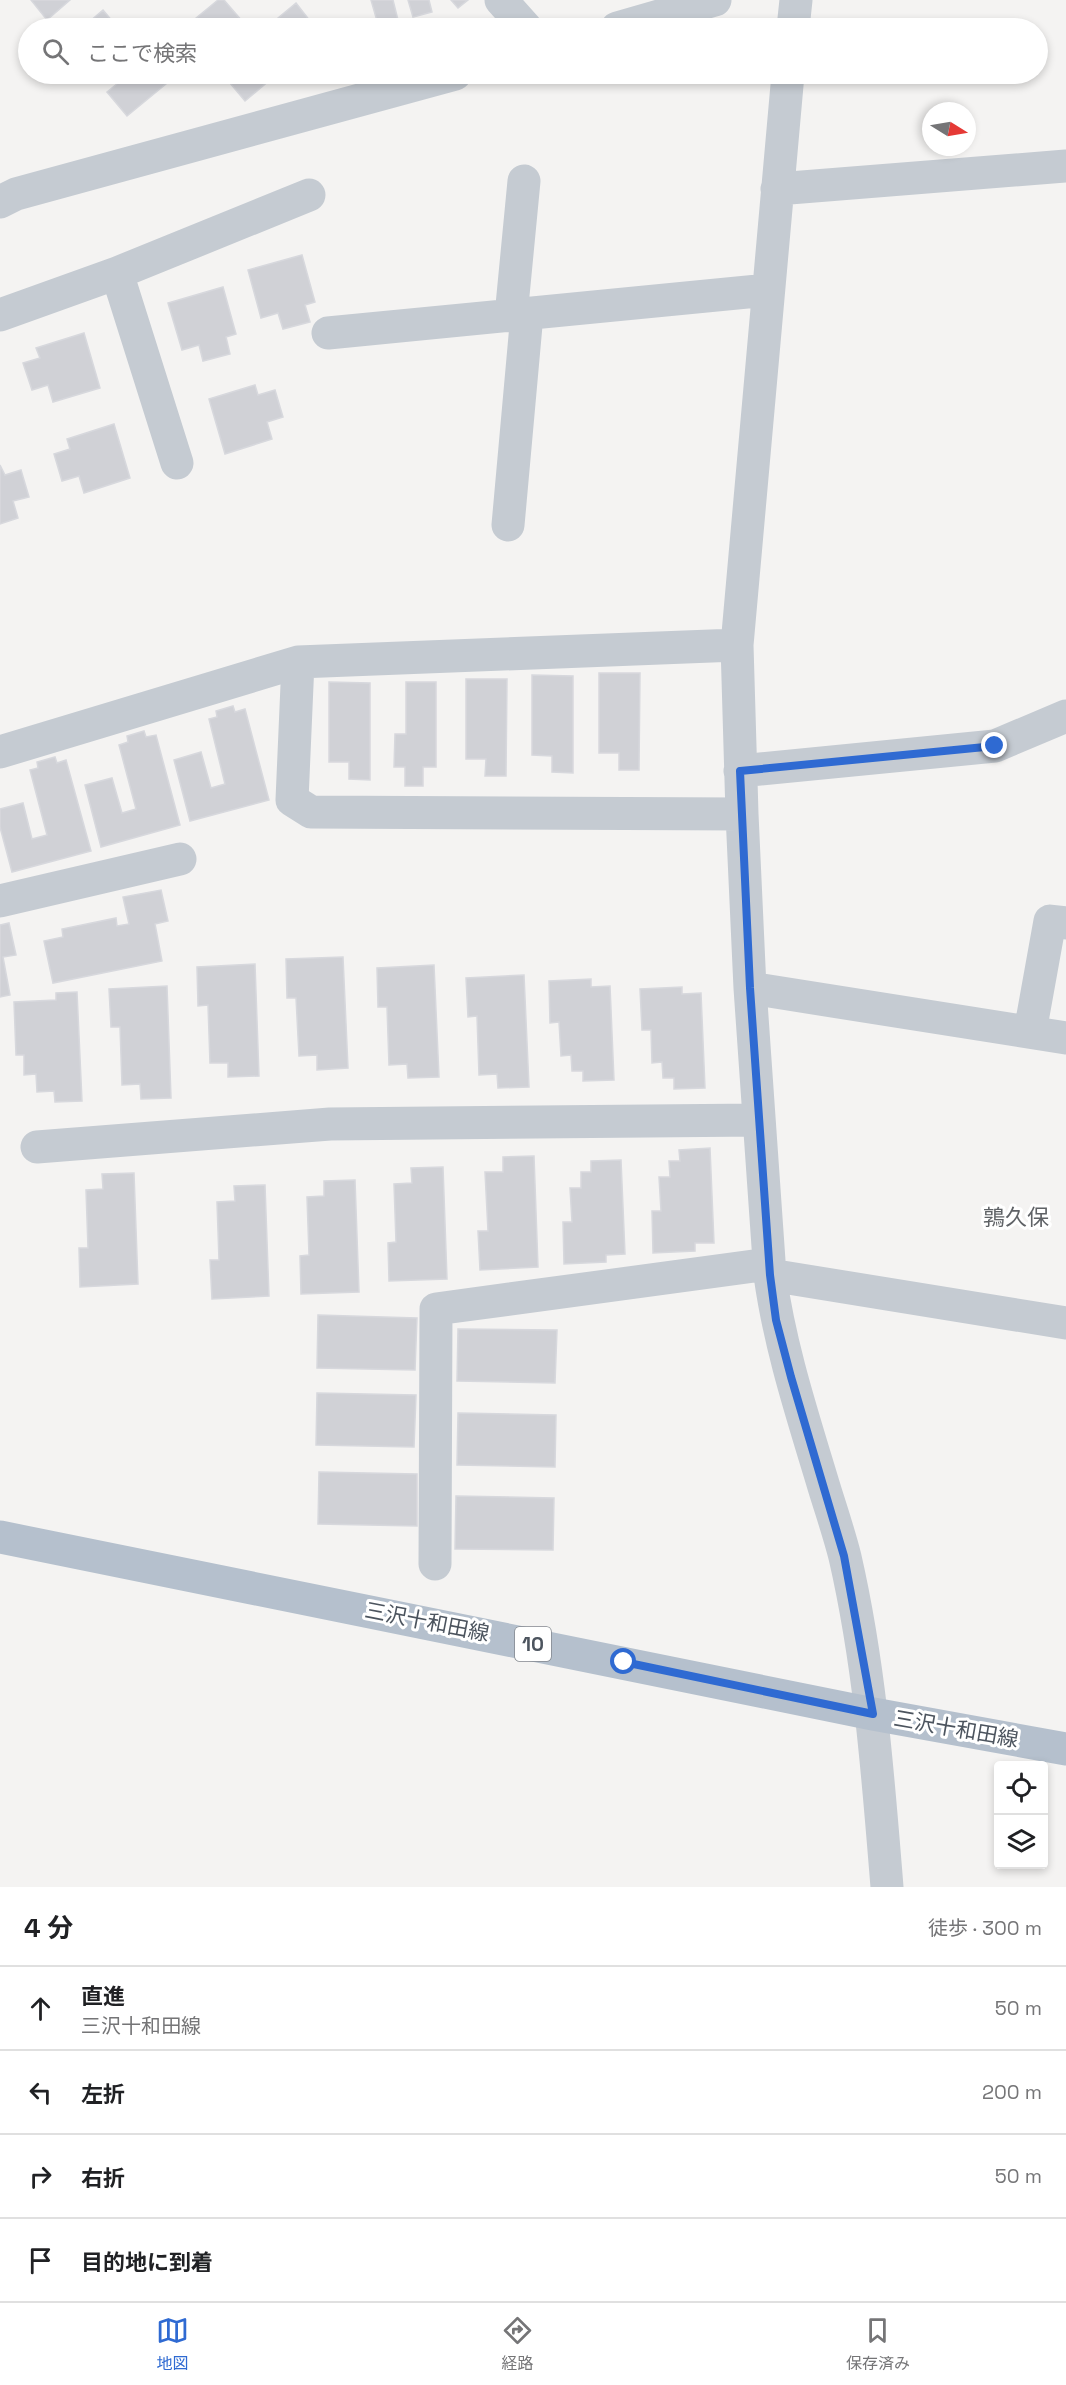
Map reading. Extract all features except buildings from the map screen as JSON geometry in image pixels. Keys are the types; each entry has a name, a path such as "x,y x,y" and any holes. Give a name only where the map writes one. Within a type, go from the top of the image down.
{"main road":[{"name":"三沢十和田線","path":"0,1537 873,1714 1066,1749"}],"street":[{"path":"501,0 517,18"},
{"path":"651,18 715,0"},
{"path":"794,18 796,0"},
{"path":"5,190 416,84"},
{"path":"787,84 737,645 750,988 770,1270 776,1320 844,1556 873,1714 886,1887"},
{"path":"777,189 1066,166"},
{"path":"508,525 524,181"},
{"path":"0,315 117,273 309,195"},
{"path":"117,273 177,463"},
{"path":"328,333 768,290"},
{"path":"0,752 298,662 737,645"},
{"path":"298,662 292,800 310,812 742,814"},
{"path":"740,771 995,746 1066,716"},
{"path":"0,901 180,859"},
{"path":"1030,1032 1050,921 1066,923"},
{"path":"750,988 1066,1038"},
{"path":"37,1147 330,1124 759,1120"},
{"path":"435,1564 436,1309 770,1270 1066,1323"}],"district":[{"name":"鶉久保","path":"1016,1217"}],"route":[{"path":"624,1662 873,1714 858,1621 844,1556 776,1320 770,1275 750,988 740,771 995,746"}]}
